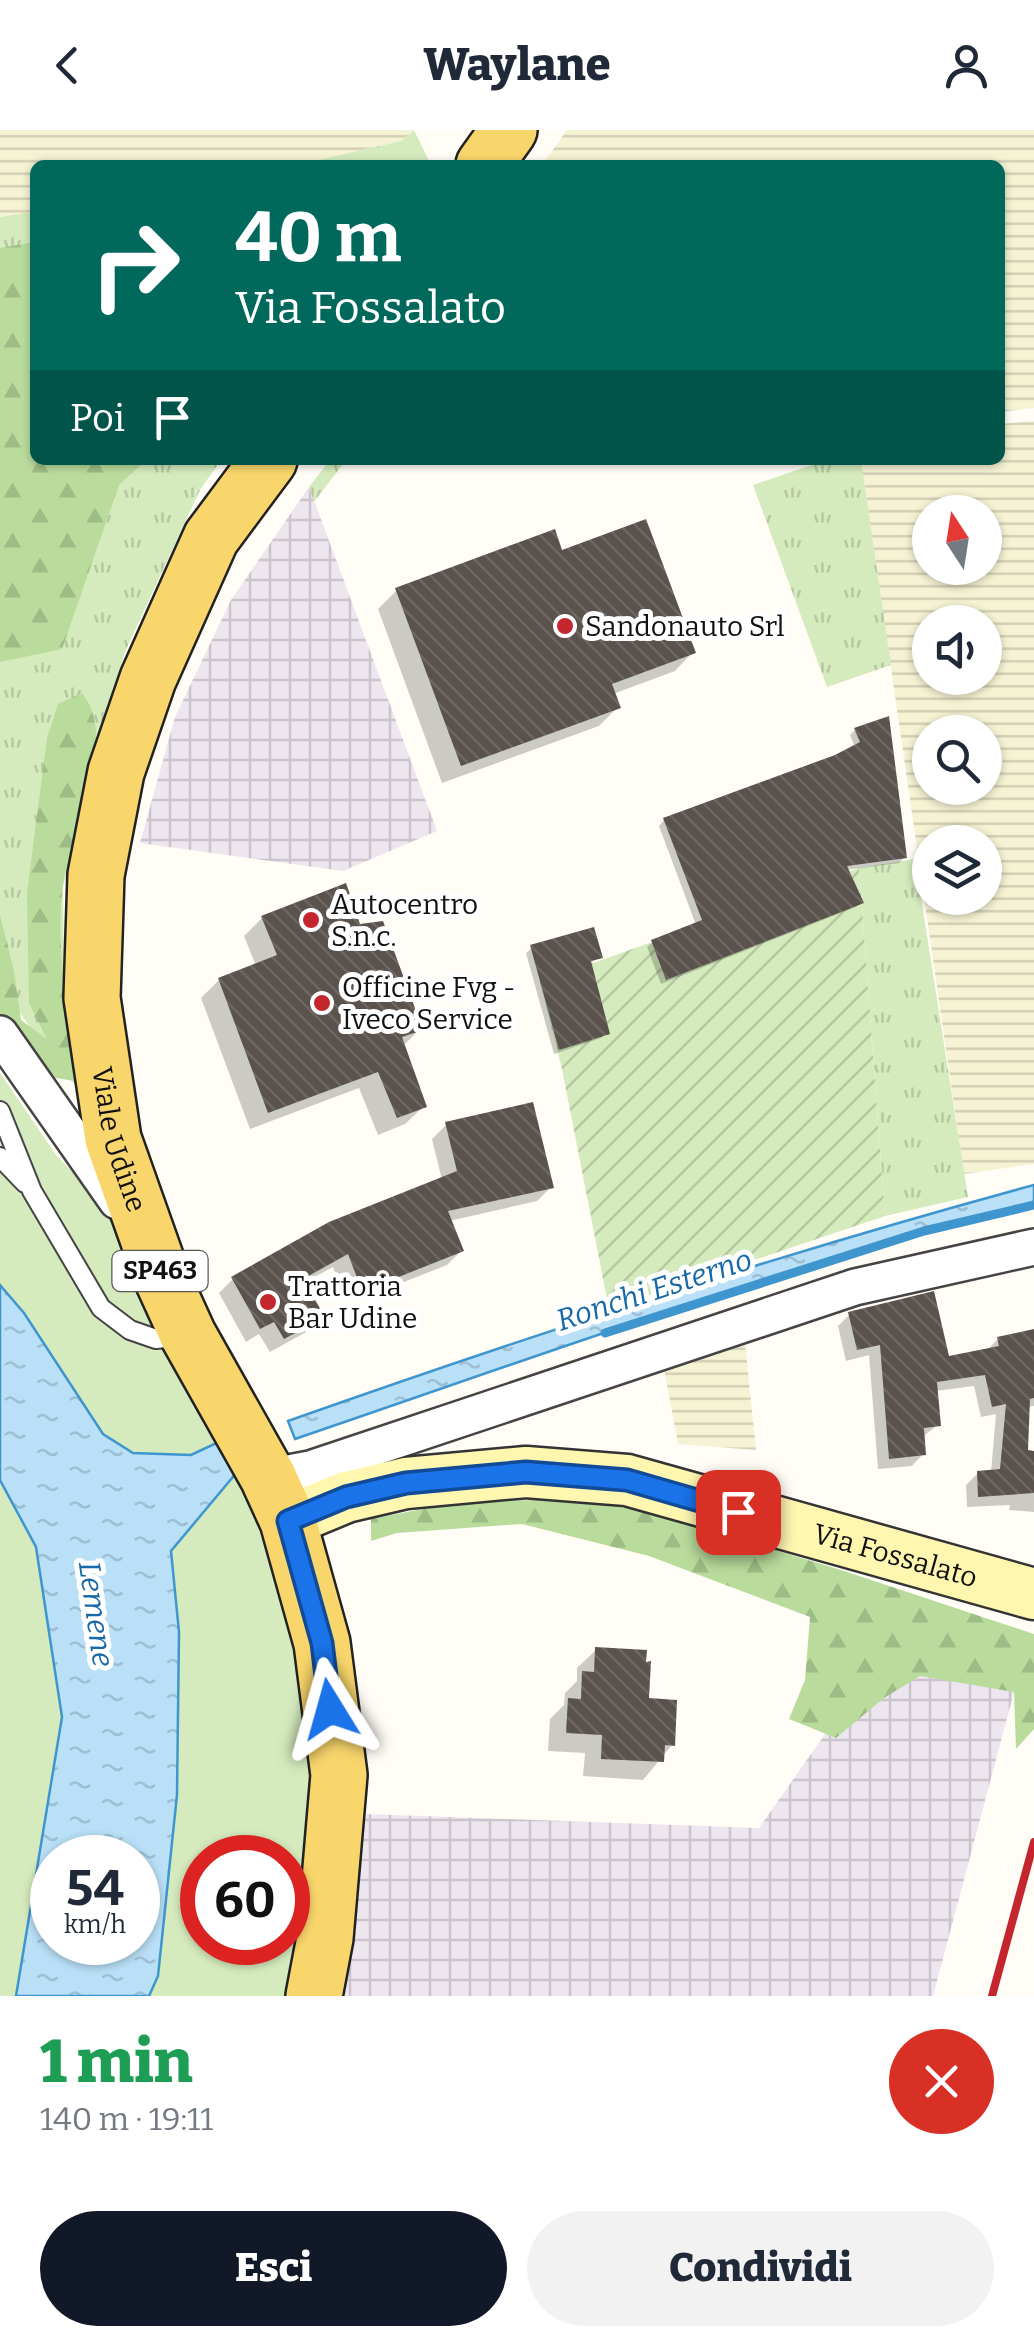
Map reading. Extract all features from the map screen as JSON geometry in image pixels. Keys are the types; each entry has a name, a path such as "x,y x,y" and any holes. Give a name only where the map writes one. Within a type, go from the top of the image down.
{"main road":[{"path":"488,160 509,130"},
{"name":"Viale Udine","path":"264,465 211,538 148,679 116,772 96,874 92,998 113,1138 188,1335 278,1499 322,1643 339,1775 325,1938 314,1996"}],"street":[{"path":"0,1034 101,1174 164,1280"},
{"path":"278,1499 328,1464 855,1288 1034,1247"},
{"name":"Via Fossalato","path":"278,1499 346,1497 406,1483 526,1472 627,1480 1034,1594"}],"lane":[{"path":"0,1111 32,1191 101,1308 130,1330 156,1339 188,1335"},
{"path":"0,1157 32,1191"}],"shaded area":[{"path":"0,130 414,130 401,141 318,160 30,160 30,212 0,217"},
{"path":"567,130 1034,130 1034,408 1005,411 1005,160 546,160"},
{"path":"1034,421 1034,1164 964,1174 927,915 1002,915 1002,825 914,825 862,465 1005,465 1005,424"},
{"path":"309,487 437,831 343,871 140,843 175,717 231,600"},
{"path":"745,1343 756,1450 678,1444 663,1363"},
{"path":"887,1646 1014,1692 933,1996 342,1996 366,1814 759,1828"}],"green space":[{"path":"414,130 429,160 318,160 401,141"},
{"path":"30,212 30,465 218,465 200,490 124,654 63,887 64,984 82,1093 53,1060 0,984 0,217"},
{"path":"30,243 30,465 141,465 119,485 62,649 0,662 0,248"},
{"path":"326,465 342,465 314,502 309,487"},
{"path":"811,465 862,465 891,665 827,687 753,485"},
{"path":"82,693 93,713 94,762 66,869 61,916 64,987 81,1082 56,1078 11,1038 0,1018 0,915 21,1020 47,1039 29,1003 27,893 47,738 58,704"},
{"path":"912,859 912,915 924,915 968,1197 885,1216 859,868"},
{"path":"859,868 885,1216 609,1309 562,1069 540,982"},
{"path":"0,1073 56,1155 112,1213 237,1472 266,1549 298,1660 311,1757 310,1838 180,1835 180,1965 297,1965 294,1996 0,1996"},
{"path":"603,1498 1034,1634 1034,1729 1016,1749 1014,1692 920,1676 884,1698 836,1738 789,1719 805,1680 810,1617 649,1556 522,1524 397,1533 371,1541 371,1519 459,1502"}],"water":[{"path":"1034,1185 1034,1205 754,1284 295,1439 288,1421 659,1296"},
{"name":"Lemene","path":"0,1285 24,1313 103,1434 133,1453 191,1455 223,1440 237,1472 171,1551 179,1632 177,1795 160,1957 160,1835 43,1835 62,1717 36,1547 0,1480"},
{"path":"30,1911 30,1965 159,1965 149,1996 16,1996"}],"building":[{"name":"Sandonauto Srl","path":"646,519 696,653 612,684 621,708 461,766 395,588 555,529 562,550"},
{"path":"889,716 907,858 847,866 864,903 666,980 651,940 702,920 663,818 835,755 860,742 854,728"},
{"path":"346,883 360,924 383,921 423,1030 402,1037 427,1107 397,1118 378,1072 268,1113 218,978 277,955 261,916"},
{"path":"594,927 603,958 591,961 610,1034 559,1050 530,945"},
{"path":"533,1102 554,1188 448,1211 464,1251 386,1282 384,1279 361,1288 348,1254 303,1279 325,1317 284,1339 274,1322 260,1329 231,1277 329,1222 457,1171 445,1122"},
{"path":"934,1291 949,1356 999,1346 997,1337 1034,1329 1034,1398 1030,1399 1028,1450 1034,1451 1034,1493 978,1497 977,1471 1000,1469 1006,1404 992,1407 985,1375 937,1382 941,1426 924,1428 926,1455 889,1459 880,1345 857,1350 848,1312"},
{"path":"595,1647 647,1650 646,1662 651,1661 649,1698 677,1700 675,1746 665,1745 664,1762 601,1759 602,1735 566,1733 568,1698 581,1699 582,1671 594,1672"}],"waterway":[{"name":"Ronchi Esterno","path":"605,1333 924,1231 1034,1205"}],"railway":[{"path":"992,1996 1034,1842"}],"place":[{"name":"Sandonauto Srl","path":"565,626"},
{"name":"Autocentro S.n.c.","path":"311,920"},
{"name":"Officine Fvg - Iveco Service","path":"322,1003"},
{"name":"Trattoria Bar Udine","path":"268,1302"}],"route":[{"path":"330,1709 322,1643 288,1521 346,1497 406,1483 526,1472 627,1480 738,1512"}]}
